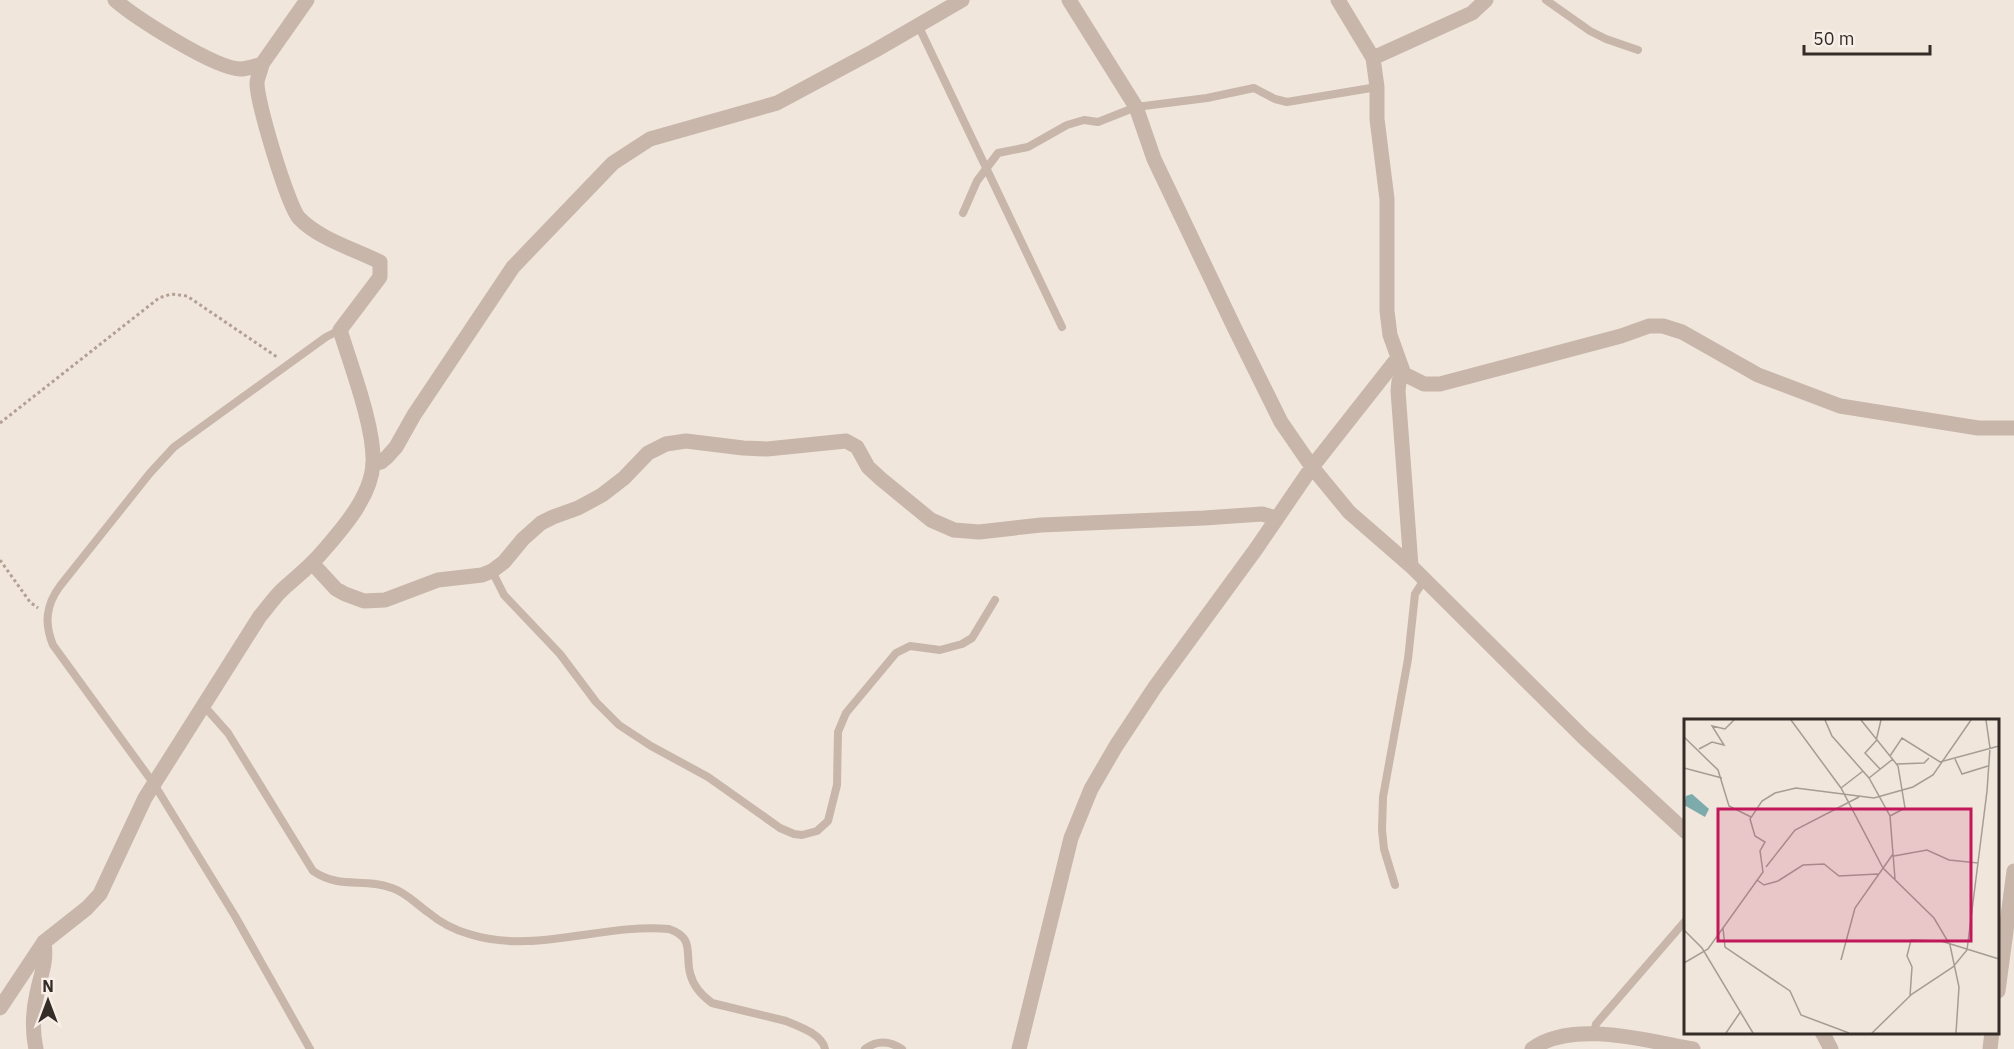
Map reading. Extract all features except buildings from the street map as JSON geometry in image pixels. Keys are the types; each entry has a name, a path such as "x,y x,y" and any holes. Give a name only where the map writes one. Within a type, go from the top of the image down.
{"street":[{"path":"115,0 129,12 211,60 239,69 262,64"},
{"path":"0,1008 44,942 87,908 100,894 145,798 260,616 278,593 323,551 359,503 369,481 373,464 366,418 340,330 380,277 380,262 321,234 298,217 280,172 260,103 257,81 262,64 307,0"},
{"path":"373,464 381,462 396,447 414,414 513,267 613,163 650,140 777,103 962,0"},
{"path":"1069,0 1136,107 1154,159 1235,329 1281,422 1312,467 1349,512 1411,566 1583,737 1684,829"},
{"path":"1338,0 1373,58 1377,87 1377,119 1387,198 1387,311 1390,335 1404,374 1424,384 1440,384 1621,336 1649,326 1663,326 1682,332 1758,375 1840,406 1978,428 2014,428"},
{"path":"1373,58 1472,13 1486,0"},
{"path":"1019,1049 1071,838 1091,789 1155,687 1256,549 1312,467 1397,359"},
{"path":"1404,374 1399,381 1398,391 1411,566"},
{"path":"312,563 336,589 364,601 385,600 438,580 482,575 504,562 523,539 541,524 591,502 614,487 648,453 657,447 676,441 767,449 846,441 857,447 874,474 931,520 942,526 967,532 1041,525 1262,514 1276,518"},
{"path":"1999,984 2014,871"},
{"path":"36,1049 35,1006 46,961 44,942"},
{"path":"1532,1049 1554,1039 1594,1034 1693,1049"},
{"path":"1823,1034 1831,1049"},
{"path":"1990,1049 1992,1034"}],"lane":[{"path":"1546,0 1590,31 1638,50"},
{"path":"918,25 1062,327"},
{"path":"963,213 986,167 998,153 1028,147 1067,125 1084,120 1098,122 1136,107 1207,98 1243,89 1254,88 1275,99 1287,102 1377,87"},
{"path":"310,1049 229,906 154,784 53,645 48,628 48,610 60,586 162,459 187,436 326,337 340,330"},
{"path":"492,571 504,595 560,654 596,702 619,725 651,746 708,777 780,828 802,835 817,831 828,821 837,785 836,743 841,722 890,659 910,646 940,650 962,644 972,638 995,600"},
{"path":"1395,885 1384,849 1383,796 1408,659 1415,594 1424,580"},
{"path":"204,706 228,733 313,871 320,876 337,882 367,882 392,888 405,894 440,921 455,929 483,938 520,942 542,941 585,933 669,929 681,935 685,940 689,952 688,962 692,979 706,999 712,1003 797,1025 820,1040 825,1049"},
{"path":"1594,1034 1596,1024 1684,922"},
{"path":"865,1049 875,1043 883,1042 902,1049"}],"path":[{"path":"0,423 159,298 171,294 188,296 287,365"},
{"path":"0,560 33,606 48,610"}]}
